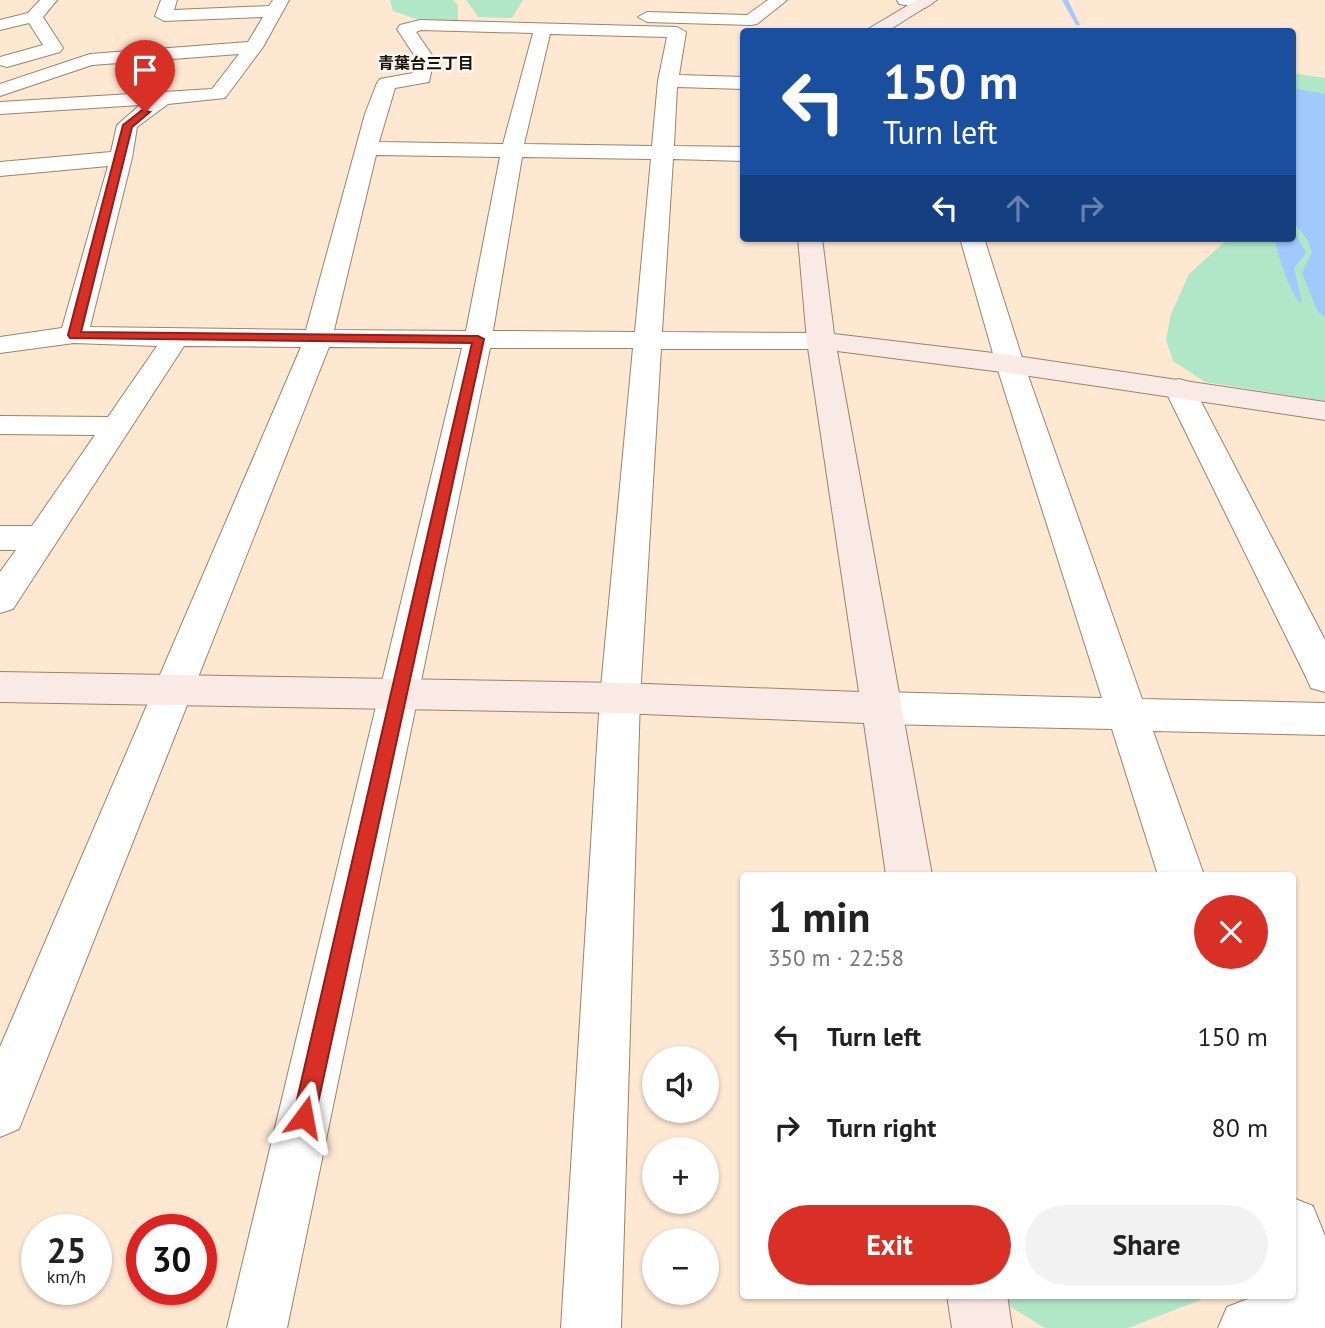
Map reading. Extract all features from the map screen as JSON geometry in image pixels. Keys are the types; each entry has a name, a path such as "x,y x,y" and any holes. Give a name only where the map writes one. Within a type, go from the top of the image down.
{"street":[{"path":"0,25 34,17 49,0"},
{"path":"169,0 164,16 279,6"},
{"path":"0,1110 318,338 367,148 387,83 422,78 425,58 406,29 420,25 535,21 751,19 779,0"},
{"path":"905,0 927,1"},
{"path":"879,28 927,1"},
{"path":"0,108 218,94 254,47 279,6"},
{"path":"0,63 54,48 34,17"},
{"path":"535,21 677,32 668,81 620,698 591,1328"},
{"path":"257,1328 478,339 535,21"},
{"path":"0,90 90,60 254,47"},
{"path":"668,81 740,83"},
{"path":"74,335 128,125 163,98"},
{"path":"367,148 740,154"},
{"path":"0,169 121,158"},
{"path":"810,242 821,341 908,872"},
{"path":"973,242 1010,364 1180,872"},
{"path":"0,345 74,335 176,338 821,341 1010,364 1325,411"},
{"path":"0,600 176,338"},
{"path":"1179,388 1325,677"},
{"path":"0,425 116,426"},
{"path":"0,538 42,538"},
{"path":"0,687 620,698 881,708 1325,719"},
{"path":"1248,1328 1323,1310 1296,1234"},
{"path":"978,1299 982,1328"}],"green space":[{"path":"390,0 453,0 458,5 458,20 422,21 393,11"},
{"path":"466,0 523,0 512,18 478,17"},
{"path":"1296,73 1325,78 1325,401 1205,382 1173,361 1166,340 1171,314 1189,274 1225,242 1296,242"},
{"path":"1005,1299 1203,1299 1128,1328 1045,1328 1006,1304"}],"water":[{"path":"1296,89 1325,94 1325,318 1317,310 1302,273 1312,252 1307,239 1296,225"},
{"path":"1296,235 1306,253 1294,268 1302,302 1299,302 1294,294 1275,242 1296,242"}],"waterway":[{"path":"1065,0 1078,24"}],"district":[{"name":"青葉台三丁目","path":"426,63"}],"route":[{"path":"145,112 128,125 74,335 478,339 304,1117"}]}
